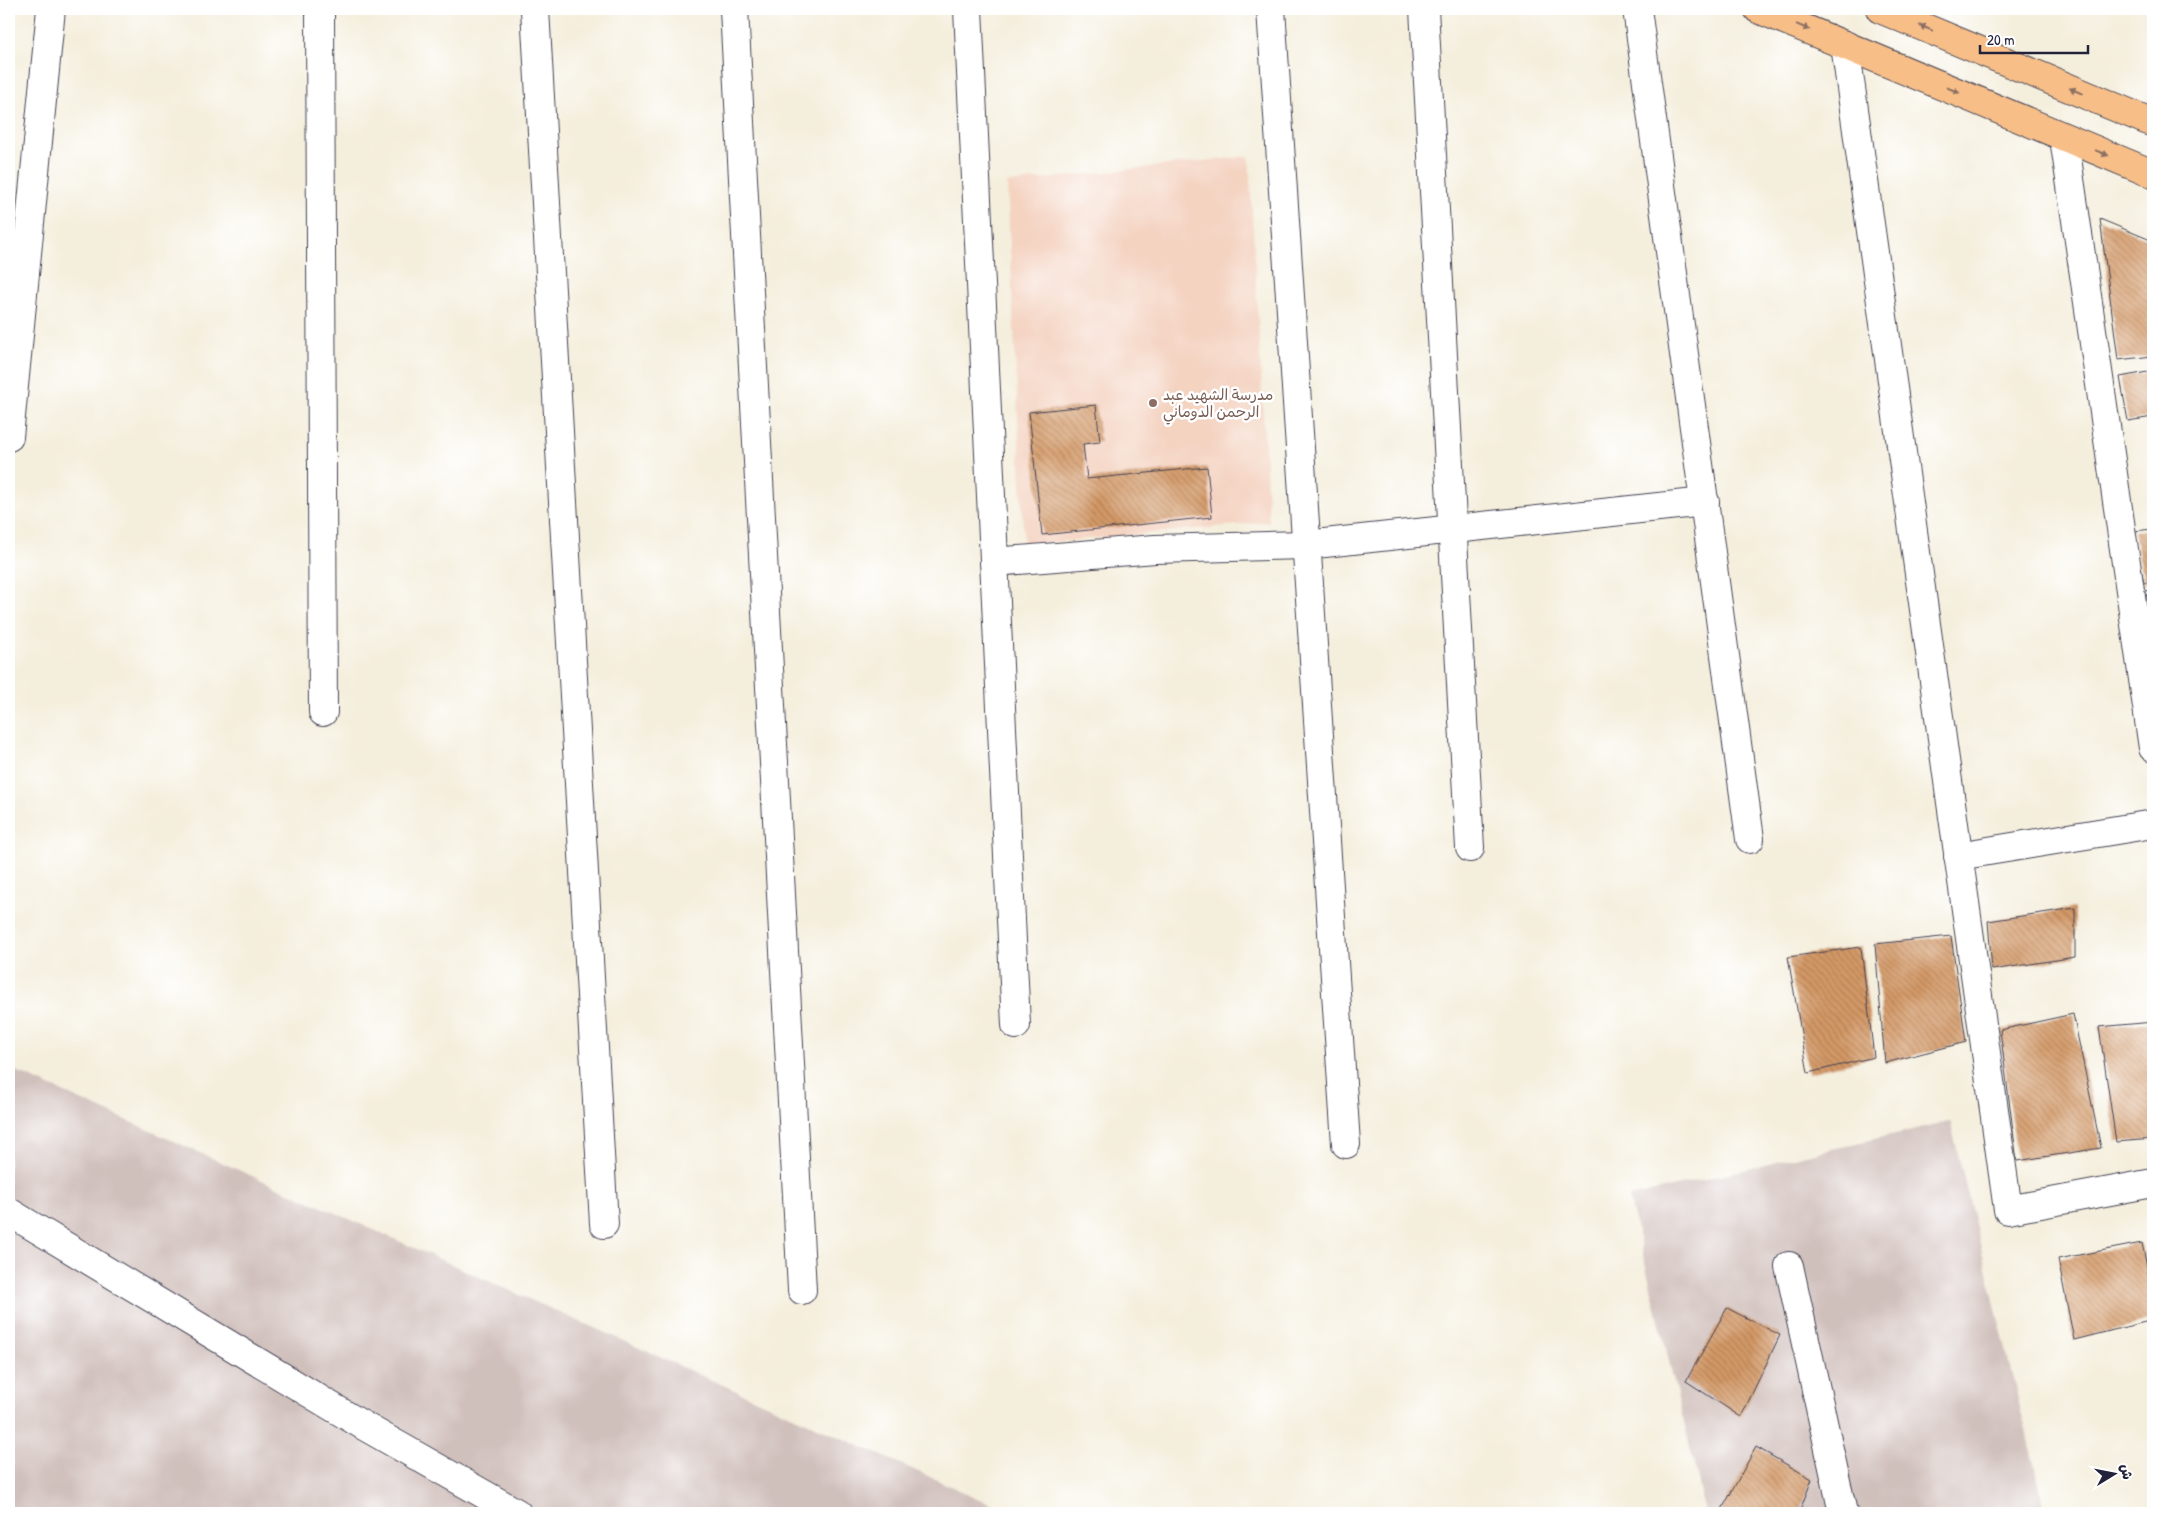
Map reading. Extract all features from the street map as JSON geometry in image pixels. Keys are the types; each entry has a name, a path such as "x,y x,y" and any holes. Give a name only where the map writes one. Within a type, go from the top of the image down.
{"main road":[{"path":"1758,9 2153,174"},
{"path":"1880,9 2153,123"}],"street":[{"path":"9,437 50,9"},
{"path":"320,9 323,712"},
{"path":"535,9 604,1224"},
{"path":"734,9 802,1290"},
{"path":"968,9 1016,1025"},
{"path":"1271,9 1346,1144"},
{"path":"1424,9 1470,848"},
{"path":"1637,9 1750,839"},
{"path":"1845,45 2008,1210 2153,1183"},
{"path":"2064,138 2153,748"},
{"path":"994,562 1155,549 1306,545 1705,502"},
{"path":"1958,856 2153,824"},
{"path":"9,1212 364,1426 516,1513"},
{"path":"1790,1266 1842,1513"}],"shaded area":[{"path":"1249,156 1269,522 1024,545 1007,183"},
{"path":"9,1068 1011,1513 9,1513"},
{"path":"1950,1121 2046,1513 1706,1513 1629,1197"}],"building":[{"path":"2100,219 2153,241 2153,356 2118,360"},
{"path":"2153,371 2153,417 2128,421 2120,377"},
{"path":"1096,405 1100,442 1083,444 1087,479 1207,467 1212,517 1042,535 1029,412"},
{"path":"2153,529 2153,582 2144,583 2134,531"},
{"path":"2153,589 2153,631 2152,631 2146,591"},
{"path":"2075,908 2075,957 1992,970 1988,921"},
{"path":"1951,936 1966,1042 1885,1063 1875,944"},
{"path":"1861,947 1874,1057 1808,1073 1788,957"},
{"path":"2073,1014 2101,1148 2017,1161 2000,1030"},
{"path":"2153,1022 2153,1139 2116,1142 2099,1027"},
{"path":"2142,1243 2153,1295 2153,1320 2074,1340 2058,1259"},
{"path":"1727,1308 1780,1335 1741,1417 1686,1381"},
{"path":"1756,1447 1812,1479 1799,1513 1720,1513"}],"place":[{"name":"مدرسة الشهيد عبد الرحمن الدوماني","path":"1153,403"}]}
